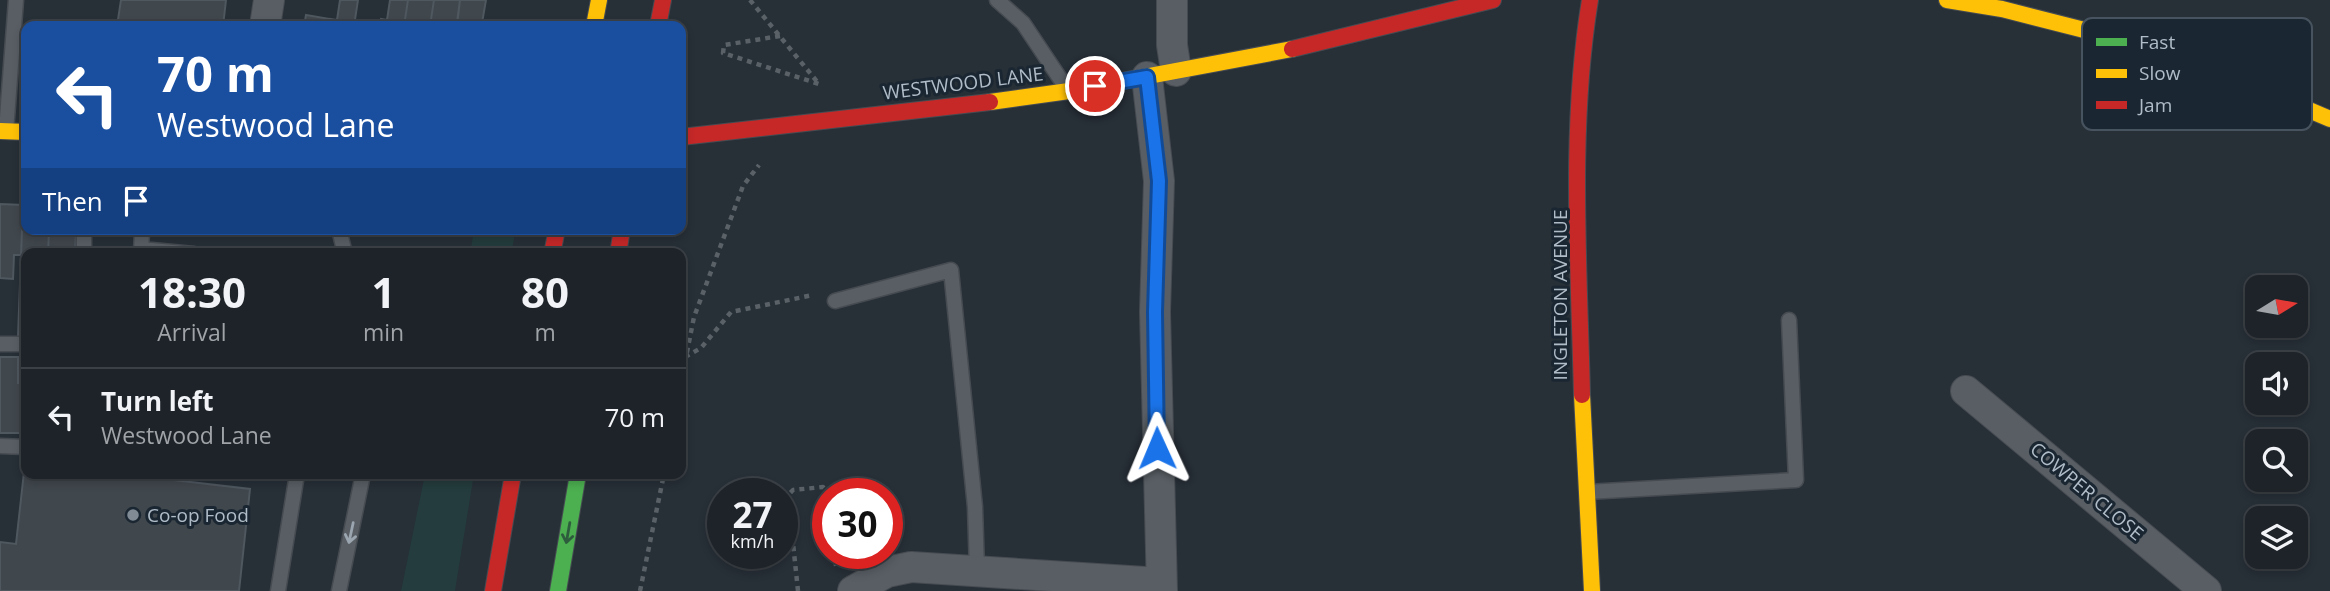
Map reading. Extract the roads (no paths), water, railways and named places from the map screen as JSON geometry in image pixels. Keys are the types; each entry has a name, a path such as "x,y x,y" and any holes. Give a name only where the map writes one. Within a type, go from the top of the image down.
{"main road":[{"path":"595,21 599,0"},
{"path":"660,21 663,0"},
{"name":"WESTWOOD LANE","path":"686,136 956,107 1069,91 1326,42 1493,0"},
{"name":"INGLETON AVENUE","path":"1590,0 1581,45 1582,492 1592,591"},
{"path":"1947,0 2002,9 2082,29"},
{"path":"2312,111 2330,119"},
{"path":"3,131 21,132"},
{"path":"493,591 512,479"},
{"path":"558,591 577,479"}],"street":[{"path":"266,21 269,0"},
{"path":"853,591 887,572 911,567 977,570 1162,587 1155,312 1161,74 1172,0"},
{"name":"COWPER CLOSE","path":"1966,391 2206,591"}],"lane":[{"path":"3,131 16,0"},
{"path":"997,0 1023,23 1069,91"},
{"path":"840,300 951,270 975,507 977,570"},
{"path":"1582,492 1796,480 1789,320"},
{"path":"0,344 21,344"},
{"path":"0,446 21,447"},
{"path":"278,591 296,479"},
{"path":"339,591 362,479"}],"place":[{"name":"Co-op Food","path":"133,515"}]}
